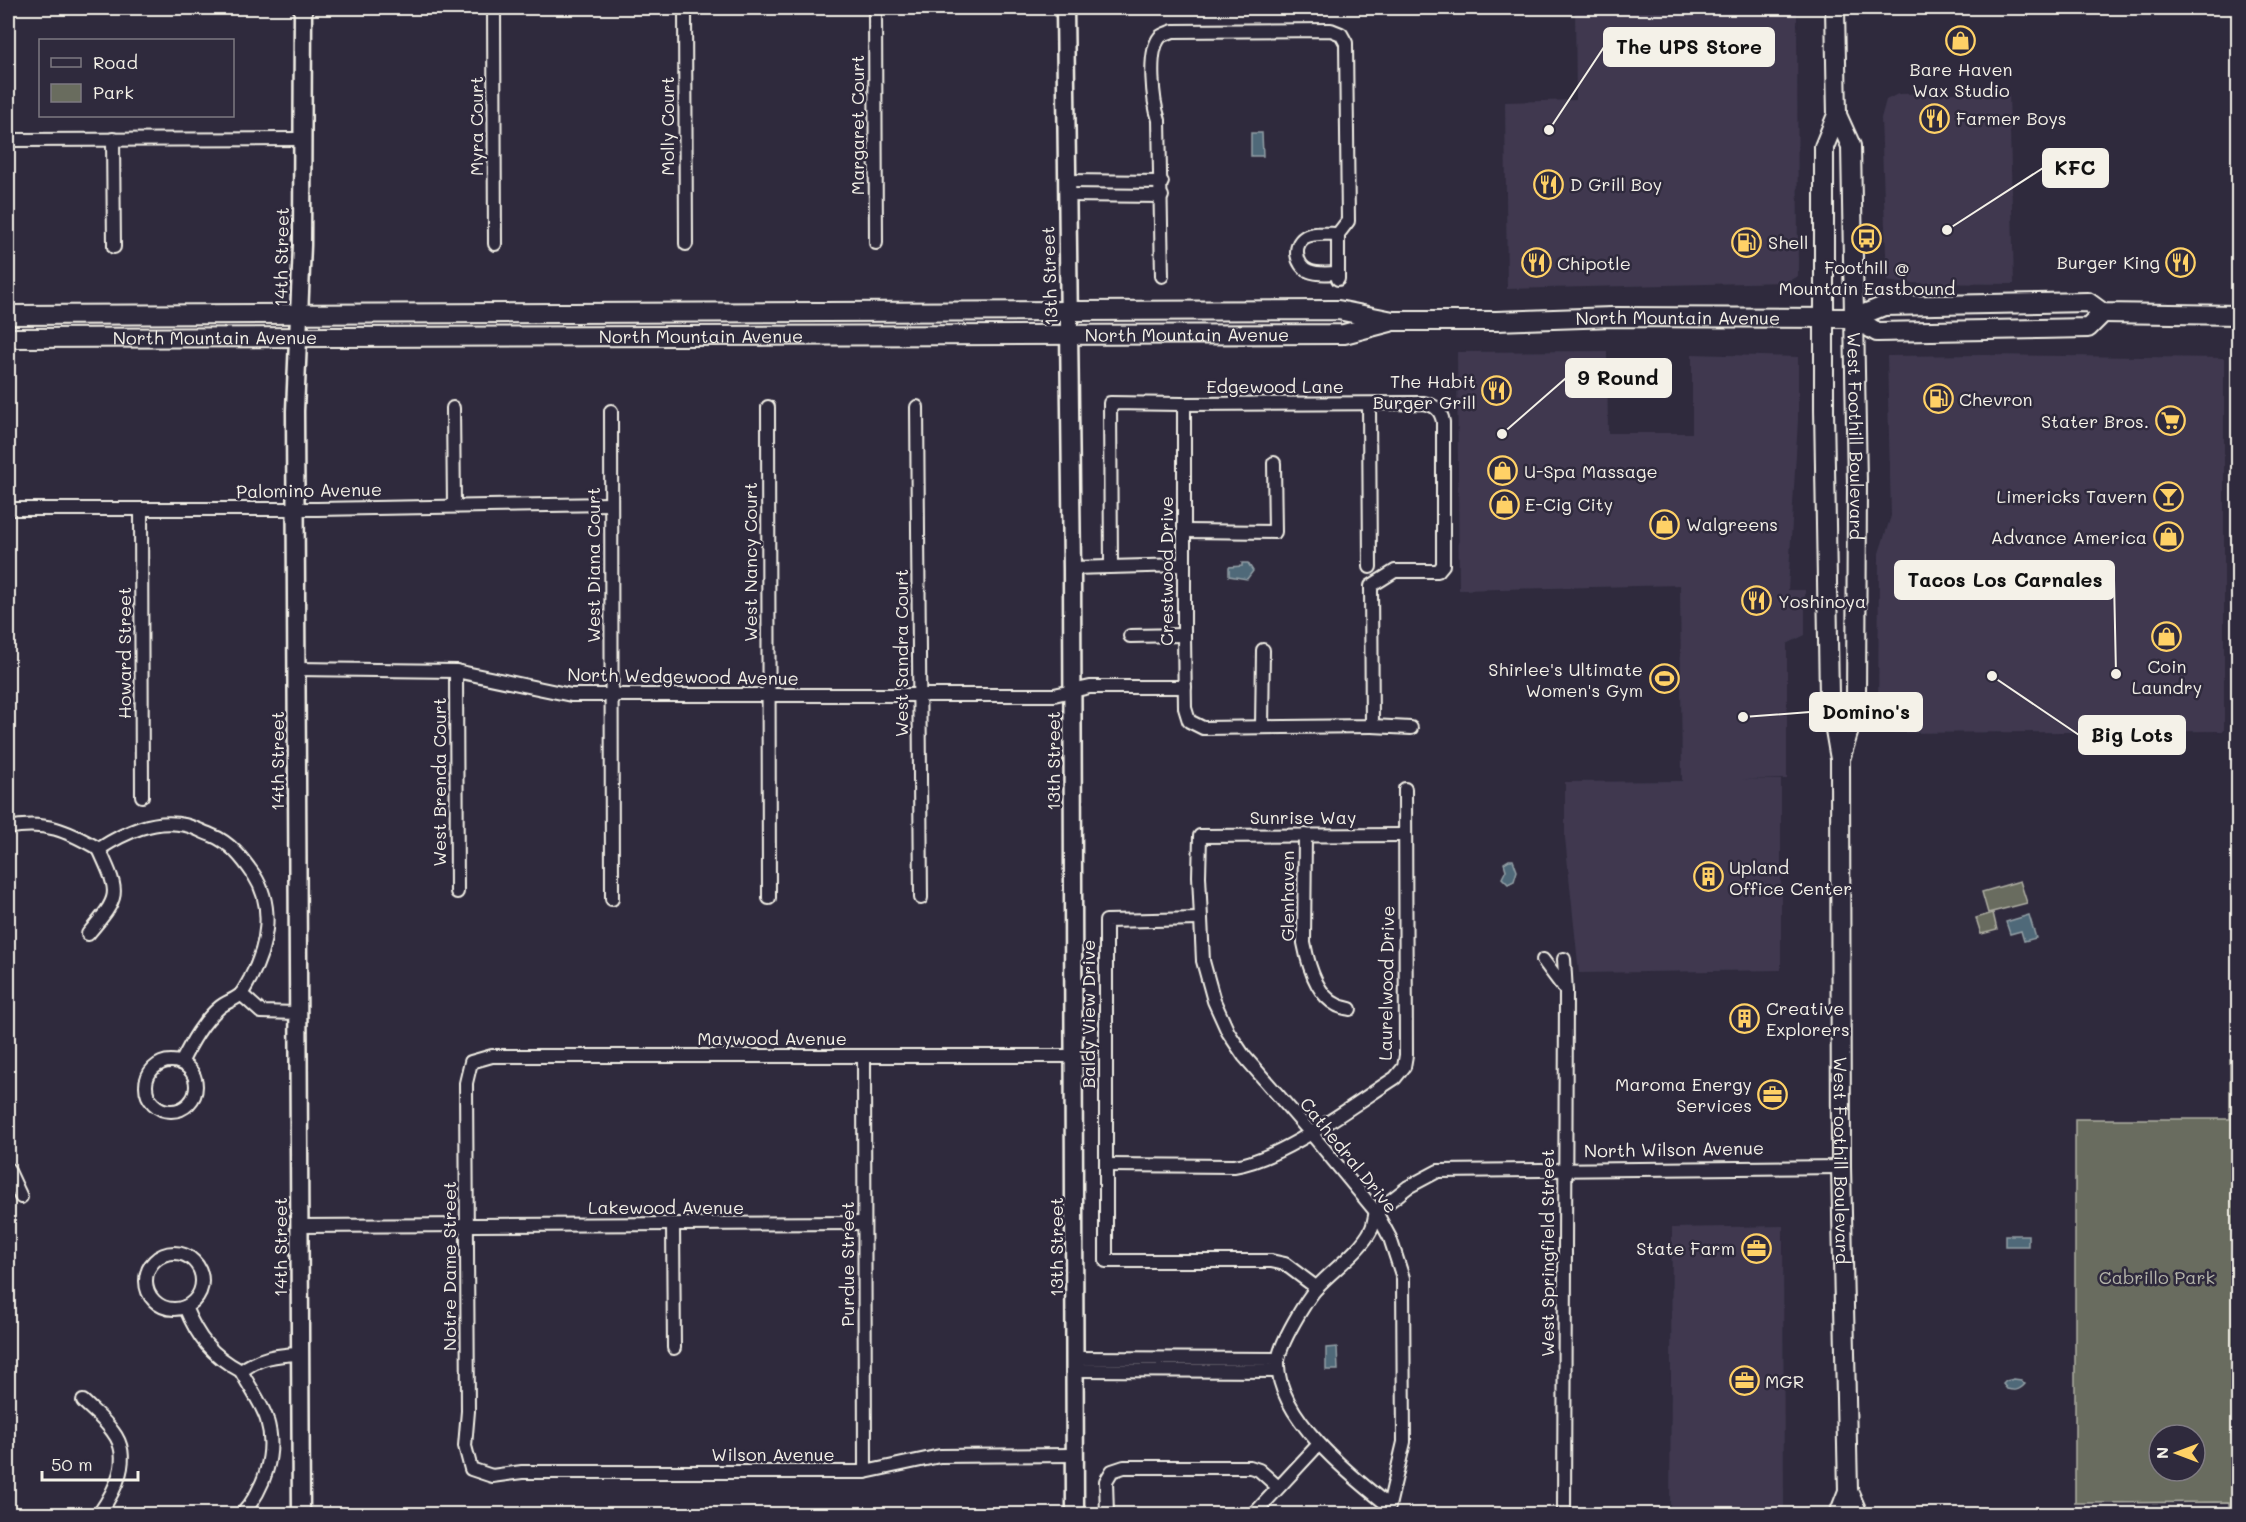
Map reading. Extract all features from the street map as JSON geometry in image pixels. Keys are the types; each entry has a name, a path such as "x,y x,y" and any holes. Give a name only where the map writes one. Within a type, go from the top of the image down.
{"main road":[{"name":"West Foothill Boulevard","path":"1835,8 1837,115 1824,147 1823,317 1829,695 1840,759 1840,1167 1848,1491 1858,1515"},
{"name":"West Foothill Boulevard","path":"1837,115 1851,146 1857,484 1856,707 1840,759"},
{"name":"North Mountain Avenue","path":"8,315 1338,310 1393,321 1496,321 1612,317 1854,318 1884,306 2077,302 2088,302 2103,313 2238,315"},
{"name":"North Mountain Avenue","path":"1854,318 1877,332 1898,332 2088,328 2103,313"},
{"name":"North Mountain Avenue","path":"8,338 1344,334 1393,321"},
{"name":"West Foothill Boulevard","path":"1839,1515 1848,1491"}],"street":[{"name":"14th Street","path":"301,1515 295,411 302,245 303,8"},
{"name":"Myra Court","path":"494,8 495,244"},
{"name":"Molly Court","path":"685,8 686,244"},
{"name":"Margaret Court","path":"875,8 876,243"},
{"name":"13th Street","path":"1065,8 1072,568 1075,1515"},
{"path":"1162,276 1162,182 1159,120 1154,103 1154,48 1161,35 1173,31 1331,30 1341,34 1346,43 1348,221 1338,234 1338,276 1308,271 1300,266 1297,246 1303,238 1311,235 1338,234"},
{"path":"113,139 114,248"},
{"path":"8,140 302,139"},
{"path":"1066,188 1162,182"},
{"path":"1066,188 1162,195"},
{"name":"Edgewood Lane","path":"1111,566 1110,403 1423,403 1437,408 1442,414 1443,422 1443,565 1438,571 1395,571 1371,586 1372,726"},
{"name":"Crestwood Drive","path":"1184,404 1185,708 1189,721 1203,728 1262,727"},
{"path":"1369,404 1370,567"},
{"name":"West Nancy Court","path":"768,407 769,897"},
{"path":"453,408 454,505"},
{"name":"West Sandra Court","path":"917,408 921,898"},
{"name":"West Diana Court","path":"611,411 612,899"},
{"path":"1185,531 1275,532 1274,463"},
{"name":"Palomino Avenue","path":"8,509 611,504"},
{"name":"Howard Street","path":"141,509 142,796"},
{"path":"1072,568 1184,565"},
{"path":"1130,636 1184,635"},
{"path":"1263,650 1262,727 1411,728"},
{"name":"North Wedgewood Avenue","path":"296,669 456,671 571,695 611,696 1054,695 1090,687 1185,687"},
{"name":"West Brenda Court","path":"456,671 457,892"},
{"name":"Laurelwood Drive","path":"1106,1166 1250,1164 1267,1157 1310,1132 1395,1078 1404,1067 1406,1054 1405,789"},
{"path":"99,849 116,838 140,828 162,824 184,825 216,837 241,856 258,881 264,900 267,935 259,962 241,994 219,1007 199,1030 182,1063"},
{"path":"8,828 37,826 57,828 99,849 111,875 115,894 110,908 88,934"},
{"name":"Glenhaven","path":"1305,835 1307,957 1325,996 1336,1005 1350,1009"},
{"name":"Sunrise Way","path":"1200,836 1405,835"},
{"name":"Cathedral Drive","path":"1200,836 1200,919 1203,961 1214,1001 1228,1032 1244,1056 1376,1212 1390,1238 1403,1278 1404,1442 1386,1510"},
{"name":"Baldy View Drive","path":"1106,1166 1106,921 1200,919"},
{"name":"West Springfield Street","path":"1564,959 1566,992 1564,1515"},
{"path":"1543,960 1566,992"},
{"path":"241,994 261,1012 298,1013"},
{"name":"Maywood Avenue","path":"471,1062 492,1056 1074,1056"},
{"name":"Purdue Street","path":"864,1056 865,1472"},
{"path":"172,1060 182,1063 194,1077 193,1096 179,1109 169,1111 160,1108 147,1094 148,1075 154,1067 163,1062 172,1060"},
{"name":"Notre Dame Street","path":"471,1062 466,1083 468,1411 465,1446 471,1470"},
{"path":"1106,1166 1106,1261 1271,1261 1285,1264 1317,1288"},
{"name":"North Wilson Avenue","path":"1376,1212 1408,1187 1438,1171 1840,1167"},
{"path":"8,1169 21,1197"},
{"path":"1376,1212 1372,1228 1365,1238 1317,1288 1282,1344 1278,1365 1287,1397 1301,1423 1319,1444 1386,1510"},
{"name":"Lakewood Avenue","path":"299,1226 864,1223"},
{"path":"673,1225 674,1348"},
{"path":"173,1252 184,1254 194,1260 200,1269 202,1280 200,1292 194,1301 185,1307 174,1310 163,1308 153,1302 147,1292 145,1281 147,1270 162,1254 173,1252"},
{"path":"185,1307 193,1326 205,1344 221,1361 241,1371 267,1419 268,1465 262,1485 242,1515"},
{"path":"241,1371 255,1361 270,1356 299,1354"},
{"path":"1076,1364 1278,1365"},
{"path":"83,1401 114,1432 122,1452 122,1463 115,1487 99,1515"},
{"path":"1254,1515 1319,1444"},
{"name":"Wilson Avenue","path":"471,1470 492,1476 522,1472 865,1472 940,1456 1075,1455"},
{"path":"1107,1515 1106,1481 1112,1471 1124,1467 1250,1467 1259,1470 1278,1487"}],"shaded area":[{"path":"1575,8 1797,8 1798,276 1786,282 1507,289 1505,102 1576,100"},
{"path":"2009,92 2014,284 1887,281 1881,118 1886,100 1898,94"},
{"path":"1607,351 1608,433 1692,433 1692,354 1798,357 1798,420 1788,590 1805,590 1805,635 1787,644 1787,779 1742,780 1781,780 1781,970 1579,973 1565,838 1565,782 1682,781 1680,585 1459,590 1457,352"},
{"path":"1887,356 2224,358 2224,731 1878,733 1879,553 1891,516"},
{"path":"1783,1226 1784,1514 1670,1514 1672,1228"}],"green space":[{"path":"2020,881 2027,903 1988,913 1982,892"},
{"path":"1993,913 1997,930 1981,934 1976,918"},
{"name":"Cabrillo Park","path":"2230,1059 2238,1059 2238,1514 2230,1514 2229,1502 2075,1503 2075,1119 2230,1119"}],"water":[{"path":"1251,133 1262,133 1263,156 1251,156"},
{"path":"1242,563 1248,563 1253,571 1247,579 1229,576 1229,567 1242,566"},
{"path":"1513,860 1517,871 1514,881 1508,884 1502,878 1506,870 1504,863"},
{"path":"2029,915 2036,938 2024,941 2021,931 2010,934 2006,922"},
{"path":"2005,1235 2028,1235 2028,1246 2005,1246"},
{"path":"1337,1347 1338,1370 1326,1370 1326,1348"},
{"path":"2014,1379 2021,1380 2025,1384 2016,1390 2007,1389 2003,1384"}],"place":[{"name":"Bare Haven Wax Studio","path":"1961,40"},
{"name":"Farmer Boys","path":"1935,118"},
{"name":"The UPS Store","path":"1549,130"},
{"name":"D Grill Boy","path":"1549,184"},
{"name":"KFC","path":"1947,230"},
{"name":"Foothill @ Mountain Eastbound","path":"1867,238"},
{"name":"Shell","path":"1747,242"},
{"name":"Burger King","path":"2181,262"},
{"name":"Chipotle","path":"1536,263"},
{"name":"The Habit Burger Grill","path":"1497,391"},
{"name":"Chevron","path":"1938,399"},
{"name":"Stater Bros.","path":"2170,421"},
{"name":"9 Round","path":"1502,434"},
{"name":"U-Spa Massage","path":"1503,471"},
{"name":"Limericks Tavern","path":"2168,496"},
{"name":"E-Cig City","path":"1504,504"},
{"name":"Walgreens","path":"1665,524"},
{"name":"Advance America","path":"2168,537"},
{"name":"Yoshinoya","path":"1757,601"},
{"name":"Coin Laundry","path":"2167,637"},
{"name":"Tacos Los Carnales","path":"2116,674"},
{"name":"Big Lots","path":"1992,676"},
{"name":"Shirlee's Ultimate Women's Gym","path":"1664,679"},
{"name":"Domino's","path":"1743,717"},
{"name":"Upland Office Center","path":"1708,877"},
{"name":"Creative Explorers","path":"1745,1018"},
{"name":"Maroma Energy Services","path":"1773,1094"},
{"name":"State Farm","path":"1756,1248"},
{"name":"MGR","path":"1744,1381"}]}
